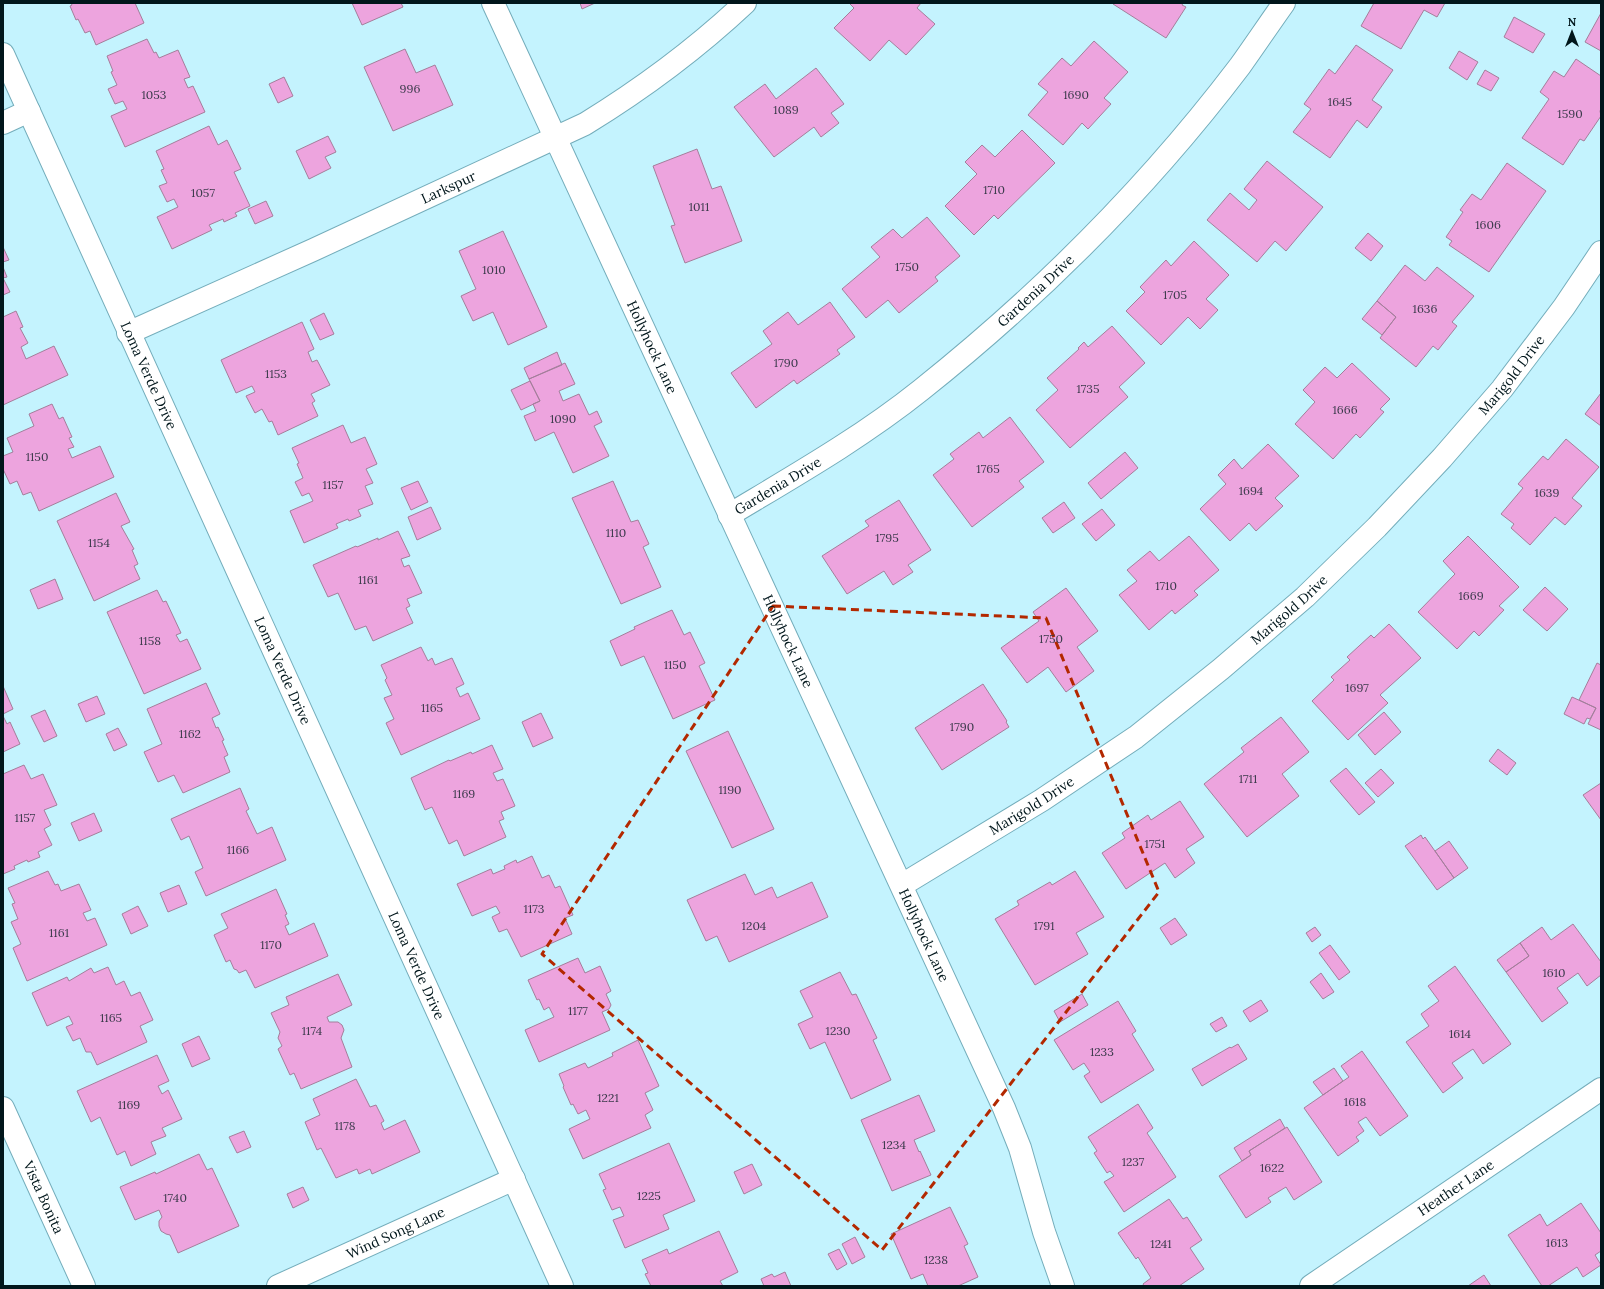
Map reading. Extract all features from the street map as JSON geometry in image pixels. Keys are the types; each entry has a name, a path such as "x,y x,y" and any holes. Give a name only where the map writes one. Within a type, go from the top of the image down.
{"street":[{"name":"Hollyhock Lane","path":"493,3 1004,1108 1024,1161 1044,1232 1063,1286"},
{"name":"Larkspur","path":"128,333 306,253 585,124 628,98 678,60 745,3"},
{"name":"Gardenia Drive","path":"729,515 844,446 920,391 998,325 1064,266 1176,145 1240,65 1284,3"},
{"name":"Loma Verde Drive","path":"3,54 128,333 562,1286"},
{"path":"3,123 29,111"},
{"name":"Marigold Drive","path":"902,886 1042,800 1136,737 1221,670 1305,597 1378,527 1442,458 1497,395 1564,307 1601,252"},
{"name":"Heather Lane","path":"1311,1286 1601,1089"},
{"name":"Vista Bonita","path":"3,1108 84,1286"},
{"name":"Wind Song Lane","path":"278,1286 514,1179"}],"highlighted area":[{"path":"773,606 1046,618 1159,892 882,1250 542,954"}],"building":[{"path":"71,3 135,3 144,23 96,45 90,31 85,33 78,19 76,20 70,6 72,5"},
{"path":"352,3 401,3 403,7 362,25"},
{"path":"580,3 595,3 582,9"},
{"path":"849,3 921,3 917,8 935,24 906,55 889,40 870,61 834,28 854,8"},
{"path":"1113,3 1183,3 1182,5 1186,7 1166,38"},
{"path":"1374,3 1445,3 1437,17 1424,10 1401,49 1361,26"},
{"path":"1601,13 1601,51 1585,42"},
{"path":"1514,17 1545,34 1533,53 1504,37"},
{"path":"147,39 154,53 156,52 159,58 178,50 190,77 184,79 188,88 193,86 205,112 125,147 111,116 127,109 123,101 115,104 108,89 117,85 111,72 113,71 107,56"},
{"path":"1094,41 1128,72 1104,98 1111,104 1088,129 1082,123 1063,145 1028,115 1048,92 1038,84 1062,58 1071,66"},
{"path":"1356,45 1393,70 1372,100 1382,107 1367,128 1357,120 1330,158 1293,132 1311,109 1304,104 1329,69 1335,74"},
{"path":"405,49 416,73 435,65 453,105 393,131 364,67"},
{"path":"1459,51 1478,62 1467,80 1449,68"},
{"path":"1576,59 1601,76 1601,116 1584,141 1580,139 1563,165 1522,138 1549,99 1540,92 1554,71 1564,77"},
{"path":"816,68 844,104 831,113 839,123 821,137 814,127 774,157 734,107 765,84 776,99"},
{"path":"1485,70 1499,78 1491,91 1477,84"},
{"path":"284,77 293,96 278,103 269,84"},
{"path":"209,126 218,145 227,140 241,169 234,172 250,206 235,213 237,216 224,222 223,219 209,225 212,230 172,249 157,217 178,207 174,199 167,202 159,186 167,183 161,170 164,169 156,151"},
{"path":"1022,130 1055,163 998,219 994,215 974,235 945,206 977,174 965,162 982,145 995,157"},
{"path":"328,136 336,152 325,157 331,168 309,179 296,151"},
{"path":"697,149 712,189 721,186 742,241 685,263 671,226 675,225 653,166"},
{"path":"1267,161 1323,207 1286,251 1275,241 1257,262 1207,220 1230,193 1249,210 1257,200 1244,189"},
{"path":"1507,163 1546,191 1489,272 1449,245 1452,241 1446,237 1463,212 1460,210 1472,194 1481,200"},
{"path":"266,201 273,216 255,224 248,209"},
{"path":"927,217 960,256 935,277 938,281 899,313 888,300 866,318 842,289 880,257 871,247 893,229 902,238"},
{"path":"503,231 547,327 508,345 493,312 473,321 461,296 476,289 459,251"},
{"path":"1368,233 1383,246 1371,261 1355,248"},
{"path":"1194,241 1229,275 1206,299 1218,310 1200,329 1188,317 1161,345 1126,311 1145,292 1140,287 1166,260 1171,266"},
{"path":"3,247 9,260 3,262"},
{"path":"1405,265 1425,281 1437,267 1474,296 1452,322 1457,326 1438,350 1433,346 1416,367 1380,338 1396,317 1377,301"},
{"path":"3,267 7,277 3,278"},
{"path":"3,278 10,292 3,295"},
{"path":"1377,301 1396,317 1382,335 1362,319"},
{"path":"830,302 855,337 837,350 840,354 797,384 794,380 756,408 731,373 772,344 763,331 788,312 798,325"},
{"path":"16,311 23,327 20,328 28,343 21,347 26,359 54,346 68,375 3,405 3,317"},
{"path":"324,313 334,334 320,340 310,320"},
{"path":"302,322 314,349 308,352 312,362 317,360 330,385 311,394 315,401 312,403 318,416 278,435 272,421 269,422 262,409 255,413 246,396 255,392 252,386 236,393 221,360"},
{"path":"1112,326 1145,363 1119,387 1128,397 1070,448 1036,410 1058,390 1047,378 1079,349 1078,348 1084,342 1088,347"},
{"path":"557,352 562,365 529,379 524,368"},
{"path":"565,363 575,384 559,391 563,401 579,394 589,415 597,411 602,422 594,426 609,456 573,473 554,432 535,441 524,416 536,411 533,404 540,401 529,379"},
{"path":"1352,363 1390,399 1380,409 1384,412 1360,438 1356,434 1333,459 1295,424 1315,402 1303,390 1325,367 1337,378"},
{"path":"530,381 540,401 521,410 511,390"},
{"path":"1601,393 1601,426 1585,414"},
{"path":"52,404 59,419 63,417 72,437 69,438 74,447 68,449 72,458 100,446 114,477 39,511 31,492 23,495 17,481 10,484 3,469 3,456 13,452 7,438 34,426 29,414"},
{"path":"1010,417 1044,462 1019,481 1024,487 972,527 933,475 954,459 950,454 979,432 983,438"},
{"path":"343,425 351,443 365,437 377,464 366,469 373,483 365,486 373,504 358,510 361,516 336,524 338,528 304,543 290,511 313,501 309,493 302,496 295,482 303,478 297,464 299,463 292,448"},
{"path":"1566,439 1599,467 1572,498 1582,506 1565,525 1555,517 1530,545 1511,528 1514,524 1501,514 1523,488 1518,484 1543,456 1548,460"},
{"path":"1268,444 1299,476 1275,498 1283,506 1256,531 1249,523 1230,541 1200,509 1226,484 1218,475 1234,459 1242,469"},
{"path":"1125,452 1138,468 1101,499 1088,483"},
{"path":"418,481 428,502 411,510 401,488"},
{"path":"613,481 631,522 638,520 649,544 643,547 661,587 621,604 572,498"},
{"path":"116,493 130,522 121,526 134,549 132,550 138,564 134,566 140,579 94,601 57,521"},
{"path":"899,500 931,550 908,565 913,572 893,585 884,571 847,594 822,556 869,526 865,521"},
{"path":"1064,502 1075,518 1053,533 1042,518"},
{"path":"431,507 441,529 417,540 408,517"},
{"path":"1102,509 1115,525 1096,541 1082,524"},
{"path":"398,531 410,556 401,559 404,567 409,565 422,593 407,599 410,606 406,608 413,623 373,641 366,626 355,630 338,593 328,597 313,565 356,546 357,547 378,538 378,540"},
{"path":"1189,536 1219,570 1194,591 1198,595 1175,614 1172,610 1149,630 1119,595 1137,581 1127,570 1150,551 1159,561"},
{"path":"1468,536 1519,587 1499,606 1504,610 1479,636 1474,631 1457,649 1418,612 1455,574 1443,561"},
{"path":"55,579 63,599 38,609 30,590"},
{"path":"1545,587 1568,609 1547,631 1523,610"},
{"path":"1066,588 1098,631 1077,647 1094,671 1066,692 1048,667 1027,683 1001,648 1039,621 1033,612"},
{"path":"157,590 163,602 166,601 181,633 176,635 180,642 187,639 201,669 144,694 107,612"},
{"path":"672,610 684,635 690,632 705,663 699,666 715,700 673,719 644,656 621,666 610,641 635,629 634,627"},
{"path":"1389,624 1421,658 1380,695 1388,703 1348,740 1312,701 1334,680 1331,677 1350,660 1347,657 1371,635 1374,638"},
{"path":"421,647 428,661 432,658 435,665 452,658 464,684 456,688 460,697 468,693 480,719 401,755 386,723 394,719 384,698 392,695 385,680 387,678 381,665"},
{"path":"1597,663 1601,665 1601,730 1588,724 1596,708 1579,700"},
{"path":"206,683 220,714 212,718 216,728 218,727 224,740 222,741 228,755 224,757 230,772 183,793 174,775 158,782 144,752 162,744 147,709"},
{"path":"983,684 1007,721 1006,722 1009,727 942,770 915,728"},
{"path":"3,686 13,709 3,714"},
{"path":"97,696 105,714 86,722 78,704"},
{"path":"1572,697 1596,708 1590,719 1587,718 1584,724 1564,714"},
{"path":"45,710 57,736 44,742 31,716"},
{"path":"1384,712 1401,732 1375,755 1358,735"},
{"path":"541,713 553,738 533,747 522,722"},
{"path":"3,716 7,724 10,722 20,744 3,752"},
{"path":"1281,717 1309,752 1282,774 1299,796 1247,837 1204,784 1244,752 1241,748"},
{"path":"118,728 127,745 114,751 106,734"},
{"path":"728,731 774,829 732,848 686,751"},
{"path":"492,745 503,769 493,773 497,781 503,779 515,806 501,812 504,819 499,821 506,837 464,856 457,840 449,844 432,807 425,810 411,778 449,760 450,761 471,752 472,754"},
{"path":"1498,749 1516,763 1507,775 1489,761"},
{"path":"24,765 31,779 43,774 57,805 44,810 51,825 44,829 52,845 38,852 40,857 28,862 27,860 14,866 15,869 3,874 3,774"},
{"path":"1346,768 1375,802 1359,815 1330,781"},
{"path":"1381,769 1394,783 1378,797 1365,783"},
{"path":"1601,783 1601,820 1583,795"},
{"path":"240,788 249,809 246,811 257,834 272,827 286,860 206,896 195,872 203,868 189,836 181,840 171,819"},
{"path":"1180,801 1204,837 1186,849 1195,863 1175,878 1165,863 1126,889 1102,853 1125,838 1122,833 1148,815 1151,820"},
{"path":"94,813 102,831 79,841 71,823"},
{"path":"1421,835 1423,839 1425,837 1454,878 1437,890 1405,846"},
{"path":"1449,841 1468,868 1454,878 1435,851"},
{"path":"532,856 542,878 549,875 555,888 560,886 573,915 565,918 572,934 521,957 507,929 499,932 492,917 500,913 496,906 472,916 457,884 491,869 493,874 505,869 504,866 516,860 517,863"},
{"path":"48,871 55,885 58,884 61,891 79,884 91,910 83,913 87,921 95,918 107,945 27,981 13,948 21,944 11,922 18,919 12,904 15,903 8,888"},
{"path":"1075,871 1104,917 1076,933 1088,954 1035,985 995,919 1019,905 1017,901 1050,882 1052,885"},
{"path":"745,874 755,895 772,887 777,898 812,882 828,917 729,962 717,936 706,941 687,900"},
{"path":"179,885 187,904 168,912 160,893"},
{"path":"276,889 287,914 285,915 289,924 285,926 289,935 314,923 328,956 255,988 246,970 239,973 234,969 230,960 226,962 214,935 228,928 221,914"},
{"path":"138,906 148,926 131,934 122,914"},
{"path":"1175,918 1187,935 1171,945 1160,928"},
{"path":"1573,924 1601,962 1601,975 1587,986 1578,973 1557,988 1568,1003 1542,1022 1506,972 1529,956 1520,943 1542,927 1551,940"},
{"path":"1315,927 1321,935 1312,942 1306,933"},
{"path":"1520,943 1529,956 1506,972 1497,960"},
{"path":"1330,945 1350,972 1339,980 1319,953"},
{"path":"578,958 585,973 600,966 611,991 606,994 611,1005 609,1009 602,1012 610,1030 539,1062 525,1030 554,1017 549,1007 544,1010 539,999 537,1000 528,980"},
{"path":"1455,966 1511,1044 1483,1064 1473,1049 1452,1063 1463,1078 1443,1093 1406,1042 1429,1026 1421,1014 1439,1001 1428,986"},
{"path":"108,967 116,985 124,981 131,996 140,992 153,1020 140,1026 147,1042 97,1065 91,1052 86,1052 80,1038 73,1041 66,1027 73,1024 69,1016 47,1026 32,993 67,977 69,981 91,968 94,973"},
{"path":"840,972 852,995 856,994 877,1038 873,1040 891,1080 851,1099 825,1042 810,1049 798,1024 813,1017 800,991"},
{"path":"1321,973 1334,992 1323,999 1310,982"},
{"path":"338,974 352,1005 327,1017 329,1022 338,1022 342,1025 344,1030 341,1038 352,1067 301,1089 294,1073 290,1075 278,1049 282,1046 278,1038 280,1032 271,1013 289,1005 286,997"},
{"path":"1082,994 1088,1005 1060,1022 1054,1011"},
{"path":"1261,1000 1268,1011 1250,1022 1243,1011"},
{"path":"1118,1001 1136,1031 1132,1034 1154,1070 1101,1103 1084,1076 1090,1072 1084,1063 1073,1070 1054,1040"},
{"path":"1222,1017 1227,1026 1216,1032 1210,1024"},
{"path":"199,1036 210,1059 192,1067 182,1044"},
{"path":"638,1040 659,1086 645,1093 653,1110 645,1115 651,1128 583,1159 569,1129 590,1119 586,1110 578,1114 573,1104 571,1105 559,1074 585,1063 588,1068 613,1056 612,1053"},
{"path":"1238,1044 1247,1059 1202,1086 1192,1069"},
{"path":"1362,1051 1408,1116 1380,1136 1366,1117 1358,1122 1364,1131 1356,1137 1359,1141 1338,1156 1304,1108 1349,1077 1341,1066"},
{"path":"157,1055 169,1081 158,1086 162,1094 168,1090 182,1119 162,1128 166,1136 151,1142 156,1154 131,1166 125,1151 117,1155 100,1117 91,1122 77,1091"},
{"path":"1334,1068 1343,1081 1323,1095 1313,1082"},
{"path":"356,1079 370,1107 376,1105 384,1121 381,1123 384,1130 405,1120 420,1152 372,1174 370,1169 359,1174 357,1169 336,1178 321,1148 317,1150 305,1122 320,1115 313,1099"},
{"path":"919,1095 935,1131 914,1140 931,1175 892,1191 861,1120"},
{"path":"1138,1104 1153,1128 1147,1133 1176,1177 1124,1212 1104,1182 1114,1176 1110,1171 1107,1173 1094,1153 1097,1151 1088,1137"},
{"path":"1280,1119 1285,1128 1249,1151 1251,1155 1242,1161 1234,1148"},
{"path":"1287,1127 1322,1182 1294,1200 1286,1187 1268,1198 1271,1202 1246,1218 1219,1176 1251,1155 1249,1151"},
{"path":"244,1131 251,1147 237,1153 229,1137"},
{"path":"669,1143 695,1201 663,1215 669,1229 625,1248 613,1220 624,1216 620,1207 612,1210 603,1190 606,1189 599,1174"},
{"path":"199,1154 207,1170 212,1168 239,1226 178,1253 170,1235 161,1231 159,1221 162,1217 159,1210 135,1220 120,1187 155,1172 156,1174"},
{"path":"752,1164 762,1185 744,1194 734,1172"},
{"path":"303,1187 309,1200 293,1208 287,1194"},
{"path":"1169,1199 1183,1219 1187,1217 1202,1240 1190,1248 1204,1269 1179,1286 1144,1286 1143,1284 1151,1278 1138,1257 1136,1259 1118,1233"},
{"path":"1581,1203 1601,1233 1601,1251 1595,1255 1601,1265 1583,1277 1577,1267 1548,1286 1542,1286 1508,1235 1540,1214 1547,1226"},
{"path":"950,1207 968,1244 964,1246 978,1277 958,1286 928,1286 923,1274 911,1279 891,1234"},
{"path":"719,1231 738,1272 720,1281 723,1286 651,1286 645,1274 648,1273 642,1260 667,1249 669,1254"},
{"path":"855,1237 865,1257 852,1264 842,1244"},
{"path":"839,1249 847,1264 837,1270 828,1254"},
{"path":"785,1272 791,1286 764,1286 761,1279 772,1274 774,1277"},
{"path":"1484,1275 1491,1286 1468,1286"}]}
